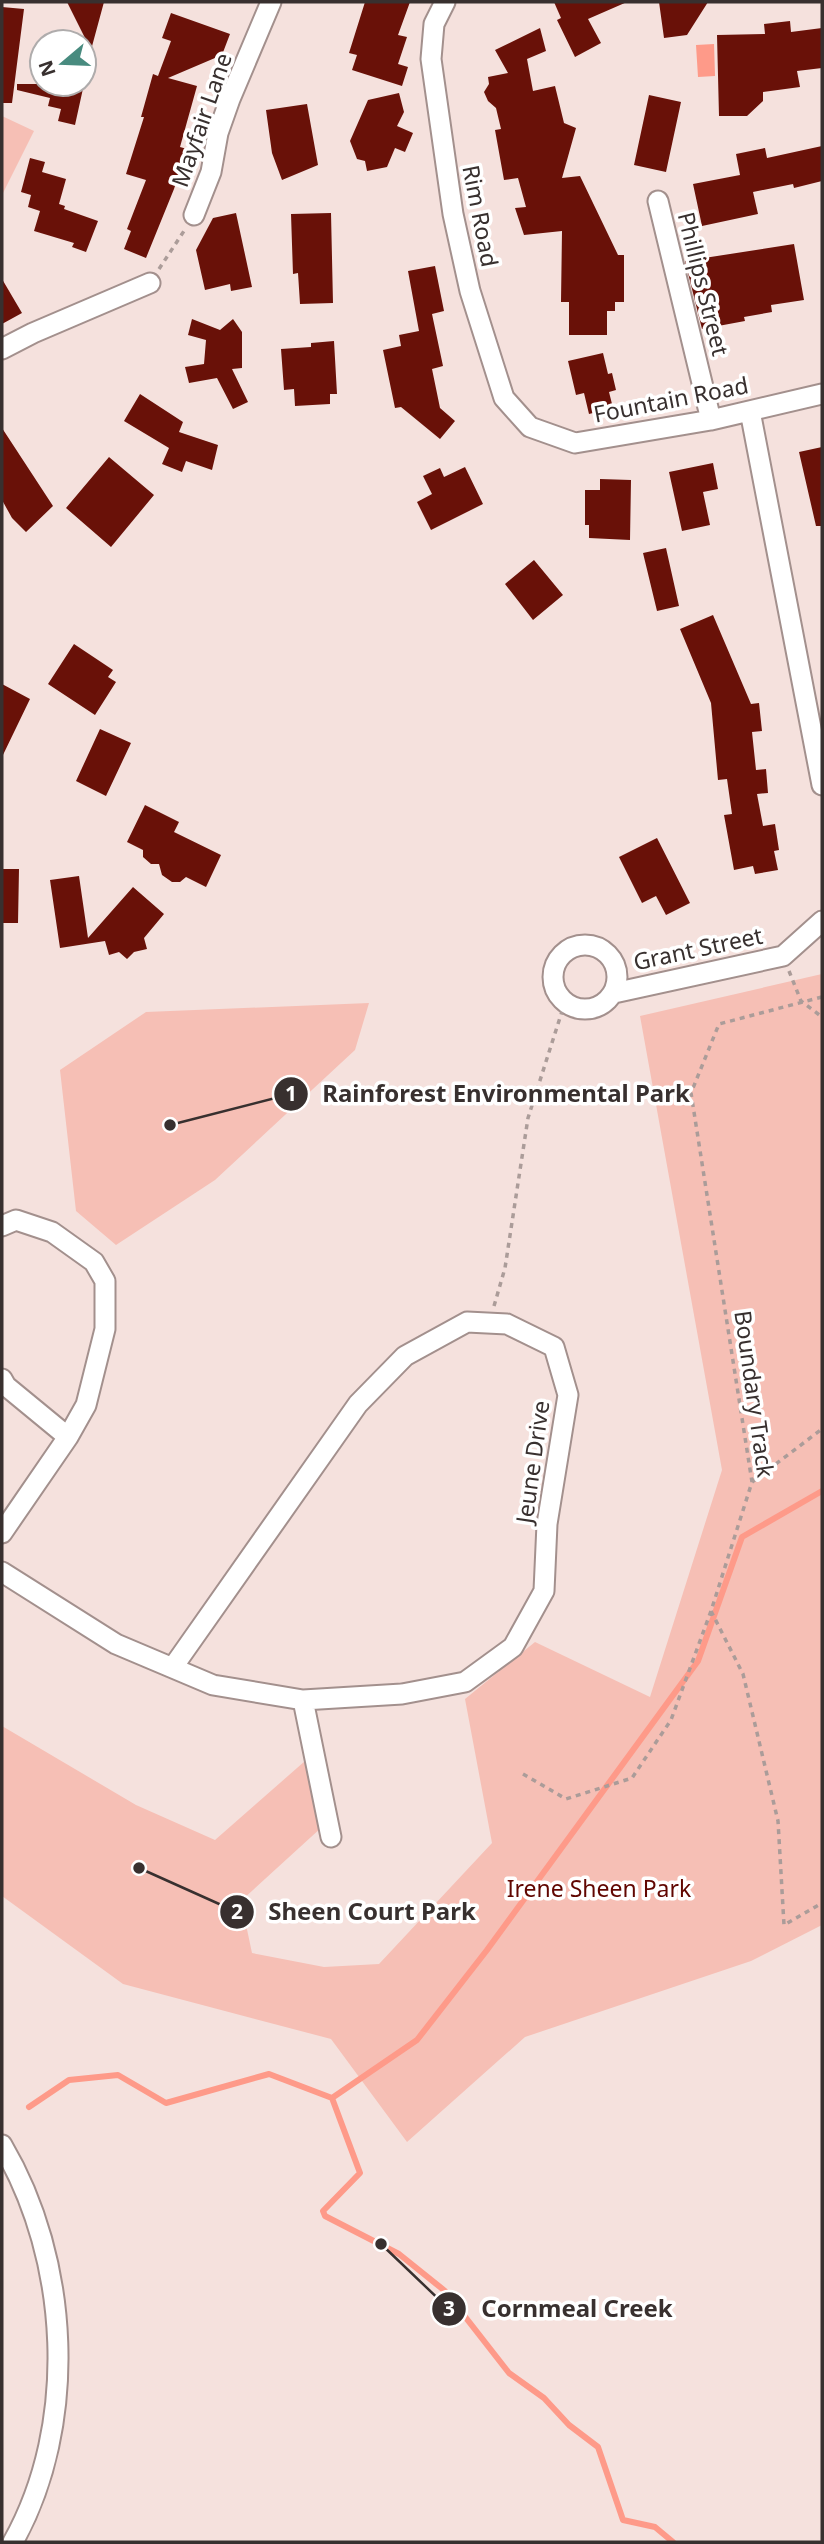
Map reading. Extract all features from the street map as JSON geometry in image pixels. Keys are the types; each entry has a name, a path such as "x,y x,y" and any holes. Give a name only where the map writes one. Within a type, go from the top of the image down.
{"street":[{"name":"Mayfair Lane","path":"194,215 211,172 218,133 271,2"},
{"name":"Rim Road","path":"445,2 434,24 430,59 453,214 470,291 504,398 530,427"},
{"name":"Phillips Street","path":"658,201 711,420"},
{"path":"2,349 150,283"},
{"name":"Fountain Road","path":"530,427 575,443 711,420 822,394"},
{"path":"750,411 822,785"},
{"name":"Grant Street","path":"614,993 783,956 822,921"},
{"name":"Grant Street","path":"584,945 606,952 613,961 617,982 614,993 608,1000 591,1009 573,1007 565,1002 557,994 553,972 564,953 584,945"},
{"path":"2,1226 16,1220 52,1232 94,1262 105,1281 105,1329 86,1405 68,1437 2,1533"},
{"name":"Jeune Drive","path":"2,1572 116,1644 213,1685 303,1700 402,1694 465,1682 513,1647 544,1591 547,1524 568,1395 554,1347 507,1324 467,1322 405,1356 358,1404 173,1667"},
{"path":"2,1379 6,1386 68,1437"},
{"path":"303,1700 331,1837"},
{"path":"2,2145 37,2220 54,2295 57,2335 57,2377 46,2461 22,2528 13,2542"}],"path":[{"path":"150,283 194,215"},
{"path":"783,956 801,1001 822,1017"},
{"path":"801,1001 822,996"},
{"name":"Boundary Track","path":"523,1774 566,1799 632,1778 671,1720 711,1611 752,1482 691,1093 719,1024 801,1001"},
{"path":"489,1323 505,1268 528,1118 565,1002"},
{"path":"752,1482 822,1429"},
{"path":"711,1611 743,1674 778,1821 784,1925 822,1903"}],"green space":[{"path":"2,116 34,131 2,195"},
{"name":"Irene Sheen Park","path":"822,974 822,1925 751,1961 525,2037 407,2142 331,2039 123,1984 2,1896 2,1726 136,1805 215,1840 305,1761 322,1827 241,1901 252,1953 324,1967 379,1964 492,1843 465,1699 535,1642 650,1697 722,1470 640,1016"},
{"path":"369,1003 355,1050 215,1180 116,1245 76,1211 60,1070 146,1012"}],"shaded area":[{"path":"714,44 715,76 698,77 696,45"}],"building":[{"path":"67,2 104,2 97,28 80,28"},
{"path":"365,2 410,2 398,35 407,37 398,64 408,67 402,86 352,70 357,55 349,53"},
{"path":"554,2 627,2 588,19 601,43 575,57 557,20 561,18"},
{"path":"659,2 708,2 687,35 664,38"},
{"path":"2,7 24,9 12,103 2,103"},
{"path":"171,13 230,34 222,55 168,78 197,86 180,147 187,149 146,258 124,249 131,231 127,229 146,180 126,174 144,117 141,117 153,74 158,76 171,41 162,38"},
{"path":"790,21 791,32 822,28 822,68 797,71 800,87 763,92 763,101 747,116 719,116 717,35 765,34 764,24"},
{"path":"540,28 546,51 527,59 533,91 555,86 564,123 576,128 562,178 580,176 618,255 624,255 624,302 615,302 615,311 607,311 607,335 569,335 569,302 561,302 562,231 524,235 515,208 526,207 518,178 504,180 495,130 501,129 496,108 488,101 484,92 489,84 488,77 508,73 495,50"},
{"path":"17,84 28,84 28,93 17,90"},
{"path":"399,93 404,112 397,126 413,133 405,152 395,148 387,167 367,171 365,161 357,159 350,141 368,100"},
{"path":"649,95 681,102 666,172 634,165"},
{"path":"50,98 81,98 75,125 58,121 61,109 48,106"},
{"path":"307,104 318,165 282,180 272,153 266,110"},
{"path":"822,146 822,181 794,188 793,184 753,192 758,214 702,226 693,184 740,175 736,154 765,148 767,158"},
{"path":"30,158 45,162 42,172 66,179 59,204 65,206 64,209 98,221 86,252 72,247 74,243 34,231 40,211 28,207 31,195 21,192"},
{"path":"236,213 252,287 231,291 230,284 205,290 196,250 213,218"},
{"path":"331,213 333,303 300,304 298,273 293,274 291,214"},
{"path":"794,244 804,300 771,305 772,312 744,317 745,321 702,329 685,261"},
{"path":"435,266 444,311 432,314 443,366 432,369 440,408 455,421 440,439 401,407 395,408 383,350 401,346 399,335 419,331 408,271"},
{"path":"2,279 22,313 2,324"},
{"path":"192,319 220,330 233,319 242,332 242,368 232,369 248,402 233,409 217,378 189,383 185,367 204,364 206,340 188,335"},
{"path":"334,341 337,394 330,394 330,404 295,406 294,389 284,390 281,349 311,347 311,343"},
{"path":"603,353 608,374 612,373 616,390 609,392 613,408 589,414 584,393 576,395 568,361"},
{"path":"140,394 183,422 179,432 218,445 212,470 186,461 182,472 162,464 169,448 124,421"},
{"path":"2,428 53,506 26,532 12,518 2,500"},
{"path":"822,447 822,526 816,526 799,452"},
{"path":"109,457 154,495 111,547 66,508"},
{"path":"713,463 718,489 703,492 710,525 682,531 669,472"},
{"path":"465,467 483,504 431,530 417,502 432,494 423,476 440,468 444,477"},
{"path":"600,479 631,480 630,540 589,538 589,525 585,525 585,490 600,490"},
{"path":"666,548 679,606 657,611 643,553"},
{"path":"534,560 563,595 533,620 505,584"},
{"path":"713,615 751,704 759,703 762,731 752,732 756,770 766,769 768,793 757,794 763,826 775,824 779,850 774,851 778,870 755,874 753,866 734,870 724,815 732,814 727,779 718,780 711,703 680,629"},
{"path":"74,644 113,670 108,677 116,682 95,715 48,684"},
{"path":"2,684 30,699 2,757"},
{"path":"100,729 131,743 106,796 76,781"},
{"path":"145,805 179,822 174,832 221,855 206,887 186,877 180,882 172,882 162,875 159,864 151,864 143,857 143,850 127,842"},
{"path":"657,838 690,903 666,915 656,896 642,903 619,857"},
{"path":"2,869 19,869 18,923 2,923"},
{"path":"79,876 88,938 133,887 164,914 144,938 147,949 134,952 127,959 119,952 109,955 105,941 60,948 50,880"}],"waterway":[{"path":"332,2098 417,2040 487,1950 698,1661 742,1537 822,1491"},
{"path":"29,2107 69,2080 118,2075 166,2103 269,2074 332,2098 360,2173 323,2211 325,2216 399,2254 445,2291 509,2373 544,2398 569,2425 598,2447 623,2520 655,2527 673,2542"}],"place":[{"name":"Rainforest Environmental Park","path":"170,1125"},
{"name":"Sheen Court Park","path":"139,1868"},
{"name":"Cornmeal Creek","path":"381,2244"}]}
